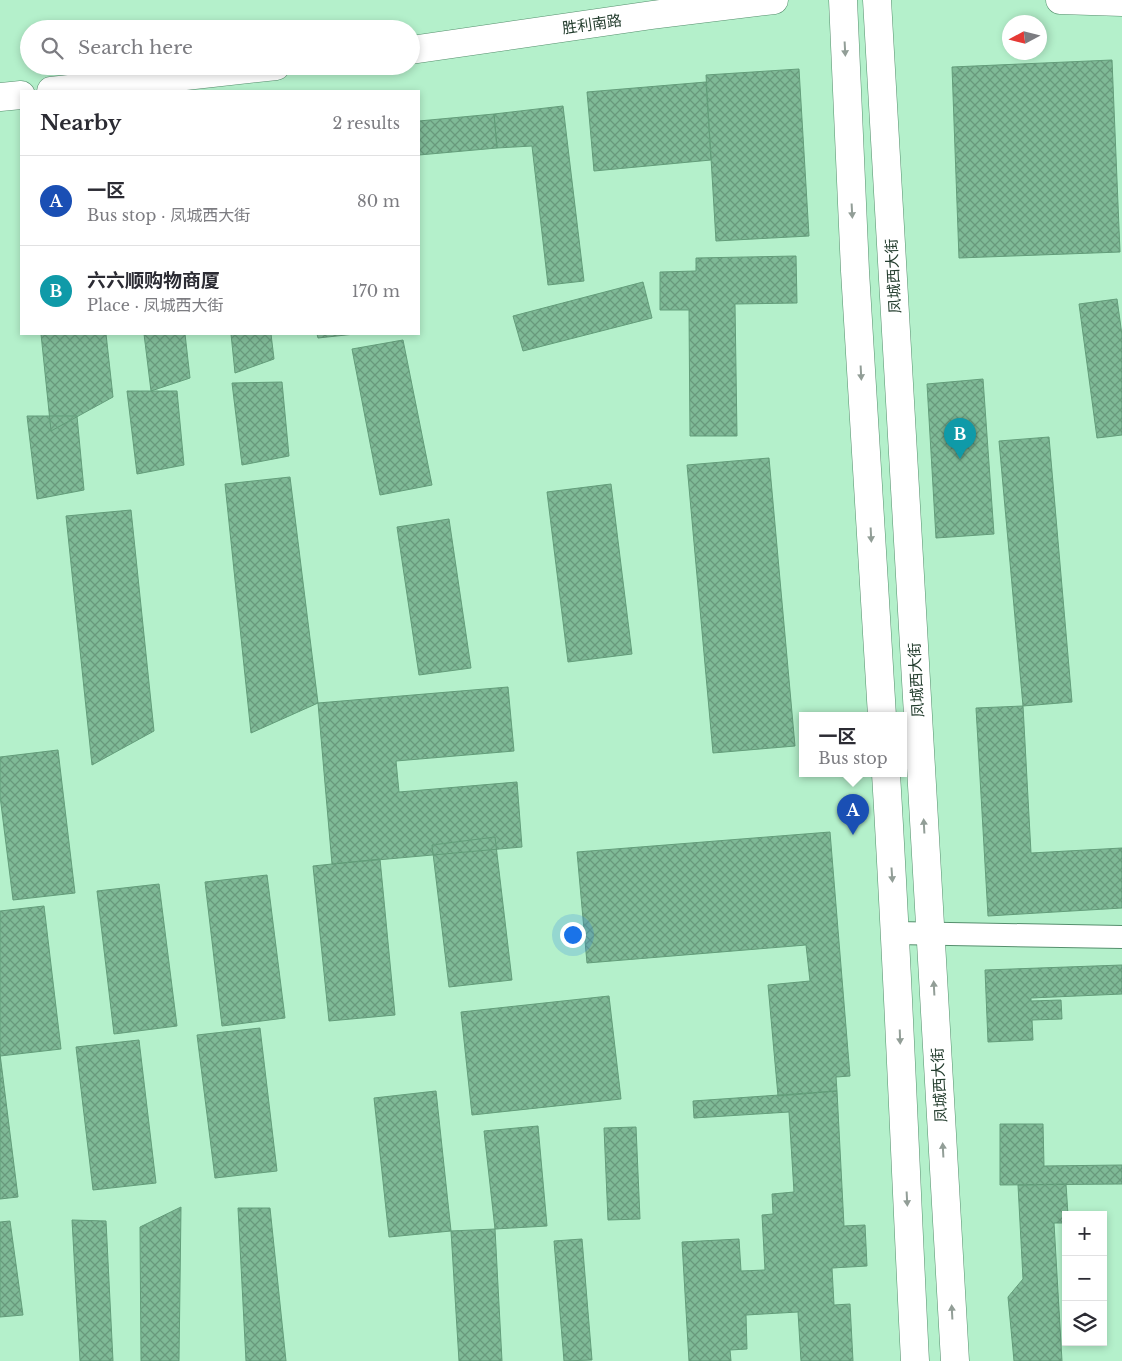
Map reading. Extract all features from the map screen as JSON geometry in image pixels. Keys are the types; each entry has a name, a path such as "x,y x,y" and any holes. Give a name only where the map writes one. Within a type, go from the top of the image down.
{"main road":[{"name":"胜利南路","path":"420,49 652,15 774,0"},
{"path":"843,0 855,271 882,712"},
{"name":"凤城西大街","path":"877,0 955,1361"},
{"path":"1060,0 1122,2"},
{"path":"60,90 195,75"},
{"path":"0,97 20,94"},
{"path":"886,777 896,933 916,1361"}],"street":[{"path":"896,933 1122,937"}],"building":[{"path":"1112,60 1120,252 959,258 952,67"},
{"path":"799,69 809,236 716,241 706,75"},
{"path":"706,82 711,160 594,171 587,92"},
{"path":"563,106 584,281 548,285 532,146 497,148 494,114"},
{"path":"494,114 497,148 420,155 420,121"},
{"path":"796,256 797,303 735,304 737,436 690,436 689,310 660,310 660,272 696,271 696,258"},
{"path":"643,282 652,318 523,351 513,316"},
{"path":"1117,299 1122,335 1122,435 1097,438 1079,304"},
{"path":"41,335 106,335 113,397 51,431"},
{"path":"144,335 185,335 190,378 151,391"},
{"path":"231,335 271,335 274,359 235,373"},
{"path":"317,335 346,335 318,338"},
{"path":"403,340 432,485 380,495 352,349"},
{"path":"983,379 994,534 936,538 927,384"},
{"path":"282,382 289,456 242,465 232,383"},
{"path":"127,391 177,391 184,465 137,474"},
{"path":"27,416 77,416 84,490 37,499"},
{"path":"1049,437 1072,702 1023,706 999,441"},
{"path":"769,458 795,746 713,753 687,465"},
{"path":"290,477 318,703 251,733 225,484"},
{"path":"611,484 632,654 568,662 547,492"},
{"path":"131,510 154,731 92,765 66,516"},
{"path":"449,519 471,668 419,675 397,527"},
{"path":"508,687 514,751 396,761 399,792 517,782 522,847 332,864 318,703"},
{"path":"1023,706 1031,853 1122,848 1122,908 988,916 976,708"},
{"path":"58,750 75,893 13,900 0,796 0,757"},
{"path":"830,832 850,1076 836,1077 837,1091 778,1096 768,985 810,981 806,945 587,963 577,852"},
{"path":"495,837 512,980 449,987 432,845"},
{"path":"380,859 395,1015 329,1021 313,866"},
{"path":"267,875 285,1018 222,1026 205,882"},
{"path":"159,884 177,1026 114,1034 97,891"},
{"path":"44,906 61,1049 0,1056 0,911"},
{"path":"1122,965 1122,994 1031,998 1031,1001 1061,1000 1062,1019 1032,1020 1033,1040 988,1042 985,970"},
{"path":"609,996 621,1099 472,1115 461,1012"},
{"path":"260,1028 277,1171 215,1178 197,1035"},
{"path":"139,1040 156,1183 93,1190 76,1047"},
{"path":"0,1054 18,1197 0,1199"},
{"path":"436,1091 451,1231 389,1237 374,1098"},
{"path":"837,1091 844,1226 865,1225 867,1266 832,1268 834,1305 850,1304 853,1361 801,1361 798,1312 746,1315 747,1349 730,1350 731,1361 689,1361 682,1242 739,1239 741,1271 765,1270 762,1215 773,1214 772,1194 794,1192 789,1112 694,1118 693,1101"},
{"path":"1000,1124 1043,1124 1044,1166 1122,1165 1122,1184 1000,1185"},
{"path":"538,1126 547,1226 495,1229 484,1131"},
{"path":"636,1127 640,1219 608,1220 604,1128"},
{"path":"1066,1184 1068,1211 1062,1211 1062,1223 1054,1223 1062,1361 1014,1361 1008,1297 1023,1279 1018,1185"},
{"path":"181,1207 179,1361 141,1361 140,1227"},
{"path":"238,1208 270,1208 286,1361 246,1361"},
{"path":"72,1220 106,1221 113,1361 80,1361"},
{"path":"10,1221 23,1315 0,1317 0,1222"},
{"path":"495,1229 502,1361 459,1361 451,1231"},
{"path":"582,1239 592,1360 564,1361 554,1241"}],"place":[{"name":"六六顺购物商厦","path":"960,459"},
{"name":"一区","path":"853,835"}]}
